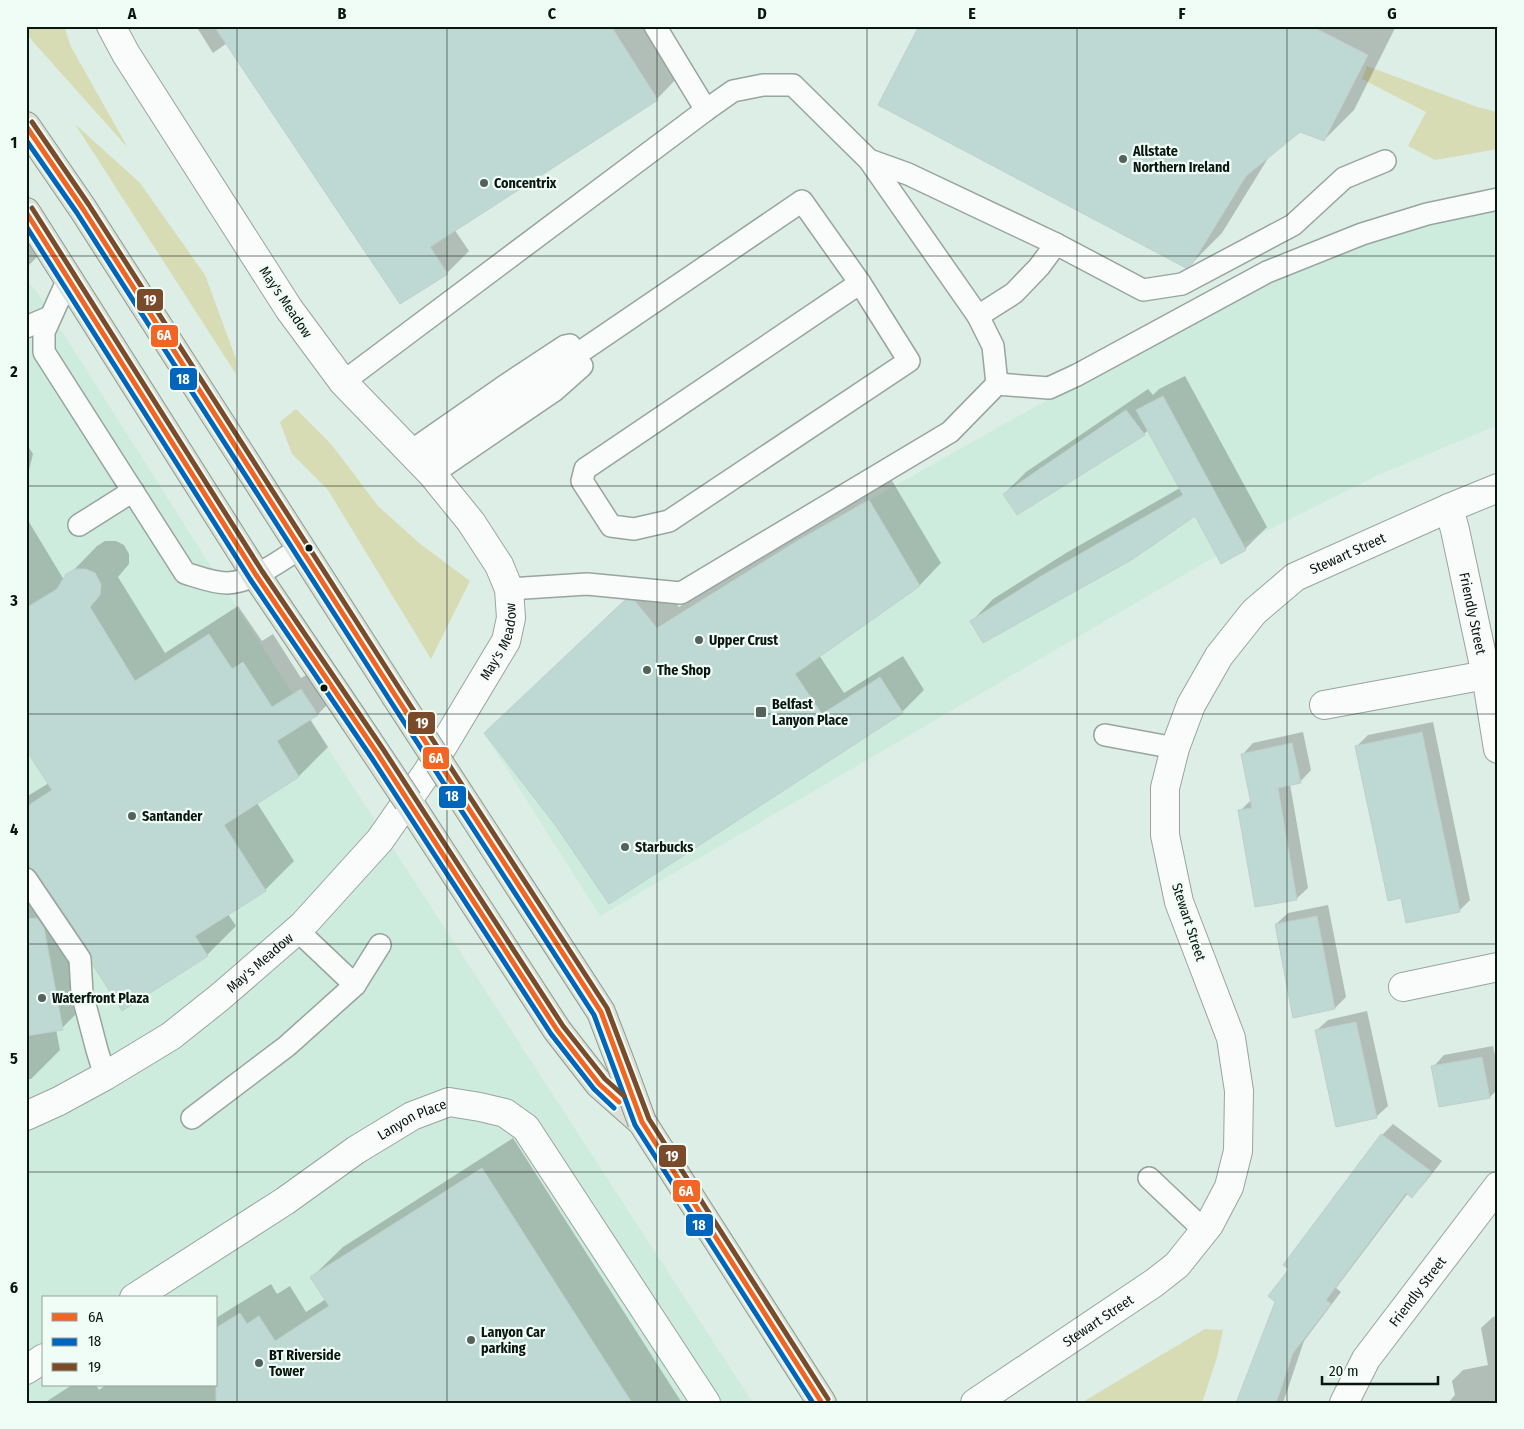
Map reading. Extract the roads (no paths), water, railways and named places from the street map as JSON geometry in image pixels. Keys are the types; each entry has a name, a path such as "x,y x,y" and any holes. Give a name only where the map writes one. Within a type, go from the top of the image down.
{"main road":[{"path":"26,126 83,209 601,1012 642,1122 822,1403"},
{"path":"26,212 256,575 354,720 557,1030 598,1084 642,1122"}],"street":[{"name":"May's Meadow","path":"26,1116 59,1102 171,1036 220,997 315,913 380,840 428,770 506,641 511,618 509,590 499,565 480,536 422,463 343,382 289,309 126,54 111,26"},
{"name":"Stewart Street","path":"975,1403 1154,1283 1177,1265 1205,1231 1229,1187 1238,1151 1239,1091 1231,1038 1180,902 1165,835 1165,788 1175,748 1191,705 1219,656 1254,612 1295,578 1449,508 1498,488"},
{"name":"Friendly Street","path":"1449,508 1486,675 1498,749"},
{"path":"1324,705 1486,675"},
{"path":"1403,987 1498,967"},
{"name":"Lanyon Place","path":"137,1296 285,1201 356,1150 412,1116 448,1102 480,1107 505,1113 526,1128 706,1403"},
{"name":"Friendly Street","path":"1344,1403 1366,1359 1498,1186"},
{"path":"26,1370 42,1359"}],"lane":[{"path":"655,26 706,110"},
{"path":"343,382 733,91 763,85 794,85 869,160 978,316 993,346 997,384"},
{"path":"869,160 908,174 1056,244 1143,290 1182,284 1294,225 1344,178 1386,161"},
{"path":"997,384 1049,388 1077,375 1268,272 1362,234 1418,217 1498,199"},
{"path":"422,463 502,387 565,346 606,334 802,201 860,283 909,361 669,521 634,529 611,526 582,481 585,469 860,283"},
{"path":"978,316 1014,292 1039,267 1056,244"},
{"path":"68,279 44,332 44,352 185,573 226,583 239,581 256,575 300,548"},
{"path":"26,327 50,317"},
{"path":"422,463 555,390 581,368 606,334"},
{"path":"509,590 587,584 681,593 950,432 997,384"},
{"path":"79,525 133,491"},
{"path":"1105,735 1175,748"},
{"path":"26,879 80,959 82,993 105,1076"},
{"path":"298,930 356,985"},
{"path":"192,1118 287,1046 356,985 380,945"},
{"path":"1149,1178 1205,1231"}],"place":[{"name":"Allstate Northern Ireland","path":"1123,159"},
{"name":"Concentrix","path":"484,183"},
{"name":"Upper Crust","path":"699,640"},
{"name":"The Shop","path":"647,670"},
{"name":"Belfast Lanyon Place","path":"761,712"},
{"name":"Santander","path":"132,816"},
{"name":"Starbucks","path":"625,847"},
{"name":"Waterfront Plaza","path":"42,998"},
{"name":"Lanyon Car parking","path":"471,1340"},
{"name":"BT Riverside Tower","path":"259,1363"}]}
